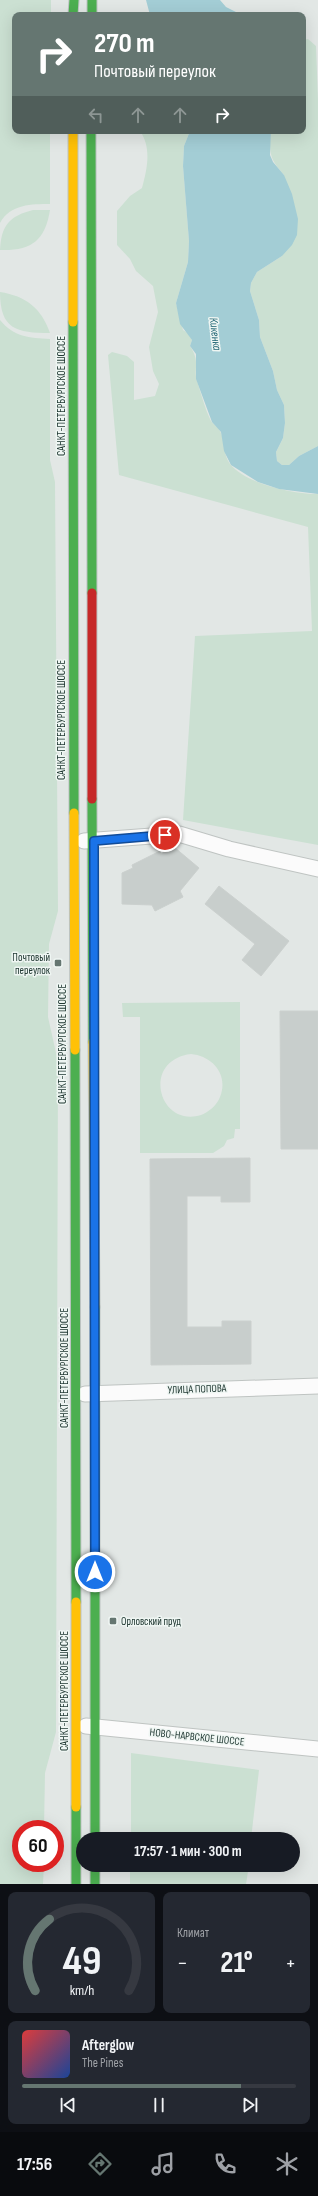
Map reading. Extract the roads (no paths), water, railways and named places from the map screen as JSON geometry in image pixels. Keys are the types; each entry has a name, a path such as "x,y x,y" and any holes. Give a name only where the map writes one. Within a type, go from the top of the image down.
{"main road":[{"path":"74,0 74,12"},
{"path":"92,0 92,12"},
{"name":"САНКТ-ПЕТЕРБУРГСКОЕ ШОССЕ","path":"73,134 76,1884"},
{"path":"91,134 91,443 94,841 95,1832"},
{"path":"95,1872 95,1884"}],"street":[{"path":"74,841 94,841 179,834 229,849 318,868"},
{"name":"УЛИЦА ПОПОВА","path":"76,1394 318,1386"},
{"name":"НОВО-НАРВСКОЕ ШОССЕ","path":"76,1725 318,1749"}],"water":[{"path":"146,0 220,0 226,7 236,12 149,12"},
{"name":"Кикенка","path":"189,134 271,134 270,155 273,162 284,175 292,194 298,219 297,235 292,245 282,256 257,272 251,283 250,291 259,320 260,337 273,371 277,390 284,405 285,423 283,438 276,452 277,461 282,465 289,465 299,456 318,446 318,494 279,489 258,482 231,465 224,451 221,432 212,422 196,379 196,354 190,346 192,340 180,324 176,303 188,262 189,241 183,166 184,146"}],"place":[{"name":"Почтовый переулок","path":"58,963"},
{"name":"Орловский пруд","path":"113,1621"}]}
